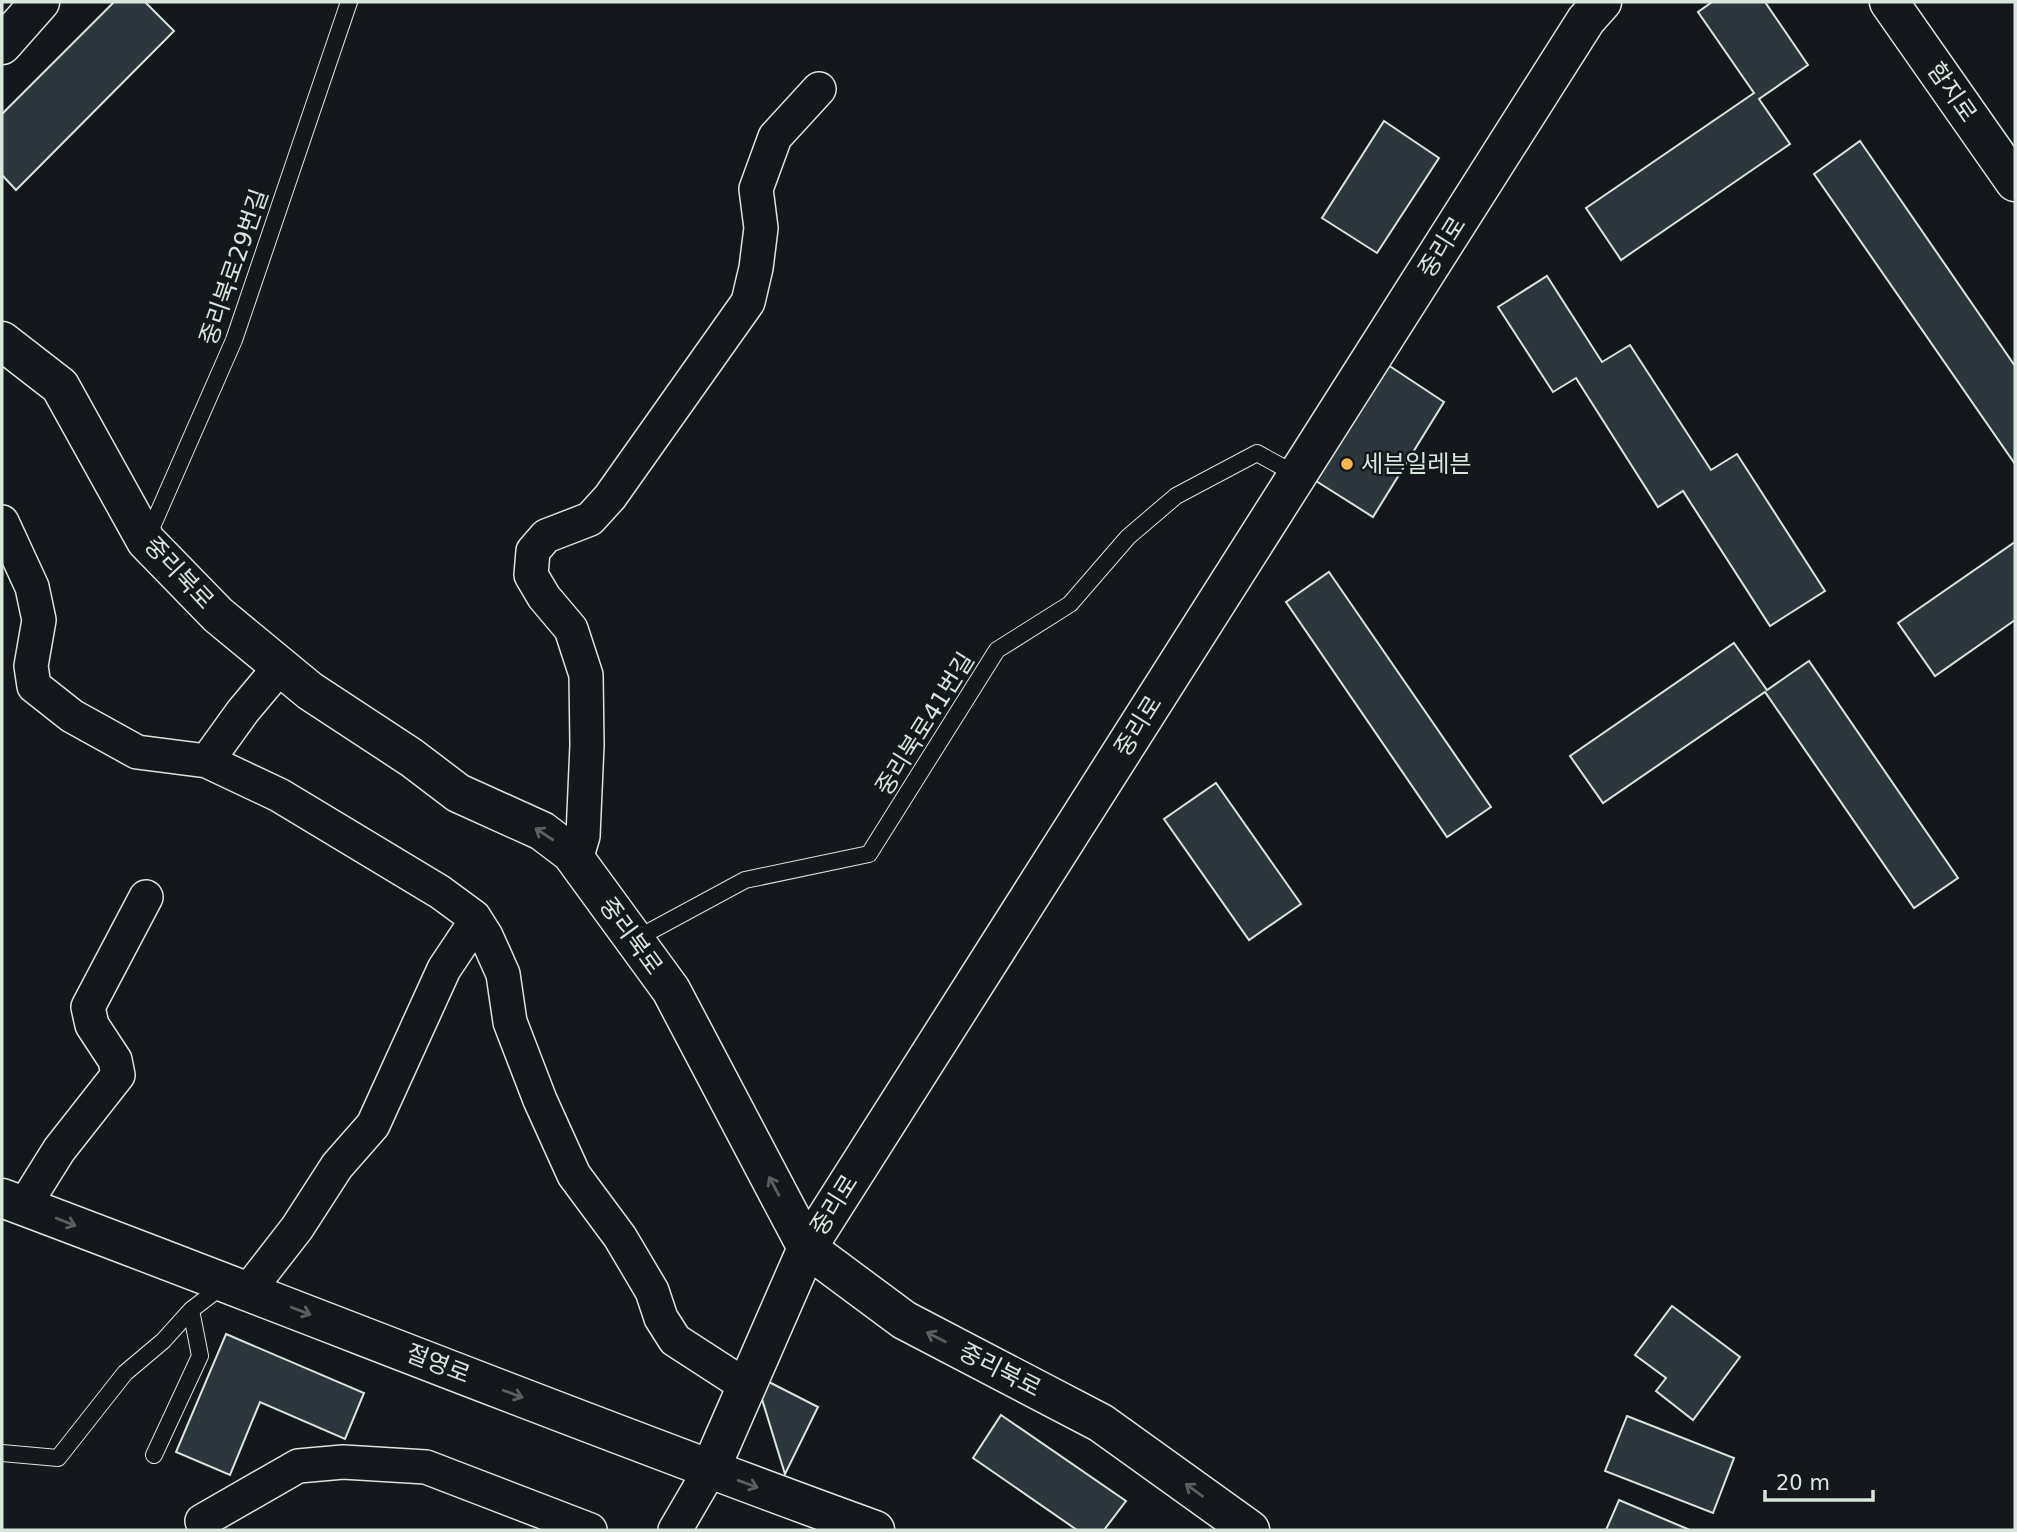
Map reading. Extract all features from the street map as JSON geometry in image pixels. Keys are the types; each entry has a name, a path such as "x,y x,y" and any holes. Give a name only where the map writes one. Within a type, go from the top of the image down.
{"main road":[{"path":"2,45 40,2"},
{"name":"중리로","path":"710,1470 807,1248 1586,20 1601,2"},
{"name":"함지로","path":"1889,2 2015,182"},
{"name":"중리북로","path":"2,341 60,386 146,541 218,615 310,691 412,758 458,793 542,831 571,853 671,990 807,1248 904,1320 1101,1423 1250,1530"},
{"name":"절영로","path":"13,1202 710,1470 875,1530"}],"street":[{"path":"576,860 583,836 587,745 586,675 571,629 544,597 531,575 533,551 546,536 590,519 610,497 748,302 761,228 756,190 775,137 819,89"},
{"path":"2,522 32,587 39,620 31,666 34,685 72,716 137,752 207,761 290,802 440,892 474,917 503,974 510,1022 540,1100 574,1175 620,1237 652,1291 661,1318 675,1340 746,1386"},
{"path":"207,761 243,711 280,667"},
{"path":"13,1202 59,1150 118,1075 115,1060 92,1025 88,1007 146,897"},
{"path":"238,1287 297,1228 337,1166 373,1125 444,969 476,921"},
{"path":"202,1521 298,1466 343,1462 425,1467 590,1530"},
{"path":"676,1530 710,1470"}],"lane":[{"name":"중리북로29번길","path":"146,541 234,340 349,2"},
{"name":"중리북로41번길","path":"634,940 745,880 869,854 997,650 1070,604 1128,537 1176,496 1257,453 1297,475"},
{"path":"2,1453 58,1458 125,1373 163,1341 191,1310 238,1287"},
{"path":"154,1455 200,1356 191,1310"}],"building":[{"path":"114,2 145,2 174,31 16,190 2,175 2,114"},
{"path":"1712,2 1765,2 1808,65 1759,99 1790,144 1621,260 1586,208 1754,93 1698,12"},
{"path":"1384,121 1439,158 1377,253 1322,218"},
{"path":"1860,141 2015,366 2015,464 1814,174"},
{"path":"1547,276 1602,362 1630,345 1711,470 1737,454 1825,591 1770,626 1683,491 1658,507 1576,378 1553,392 1498,307"},
{"path":"1388,365 1444,402 1373,517 1316,481"},
{"path":"2015,542 2015,620 1935,676 1898,623"},
{"path":"1329,572 1491,807 1447,837 1286,602"},
{"path":"1734,643 1767,690 1809,661 1958,878 1914,908 1765,692 1603,803 1570,756"},
{"path":"1216,783 1301,904 1249,940 1164,819"},
{"path":"1672,1306 1740,1357 1693,1420 1656,1391 1666,1378 1635,1355"},
{"path":"226,1334 364,1393 345,1439 260,1402 230,1475 176,1452"},
{"path":"769,1382 818,1407 785,1474 761,1396"},
{"path":"1001,1415 1126,1501 1104,1530 1077,1530 973,1458"},
{"path":"1627,1416 1734,1458 1713,1513 1605,1471"},
{"path":"1619,1500 1690,1530 1606,1530"}],"place":[{"name":"세븐일레븐","path":"1347,464"}]}
